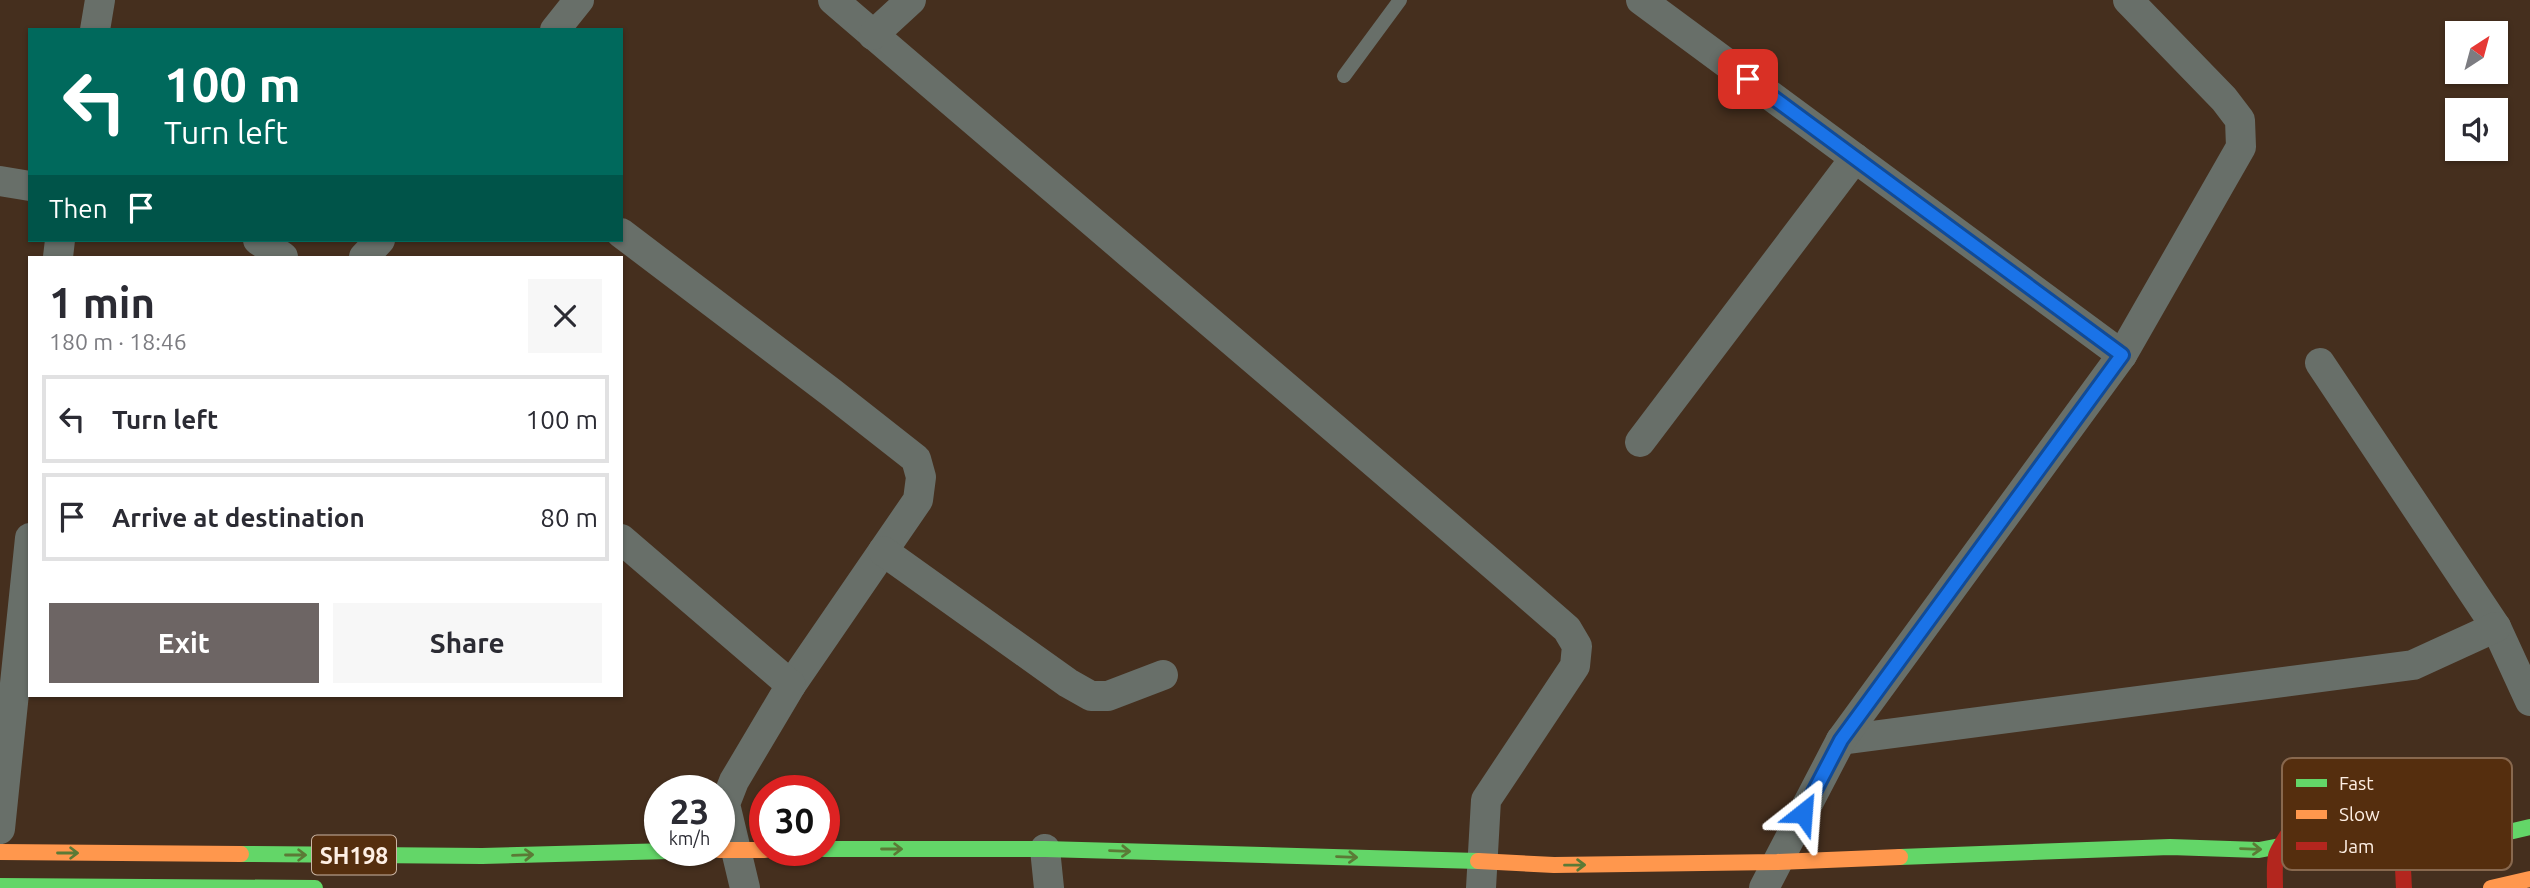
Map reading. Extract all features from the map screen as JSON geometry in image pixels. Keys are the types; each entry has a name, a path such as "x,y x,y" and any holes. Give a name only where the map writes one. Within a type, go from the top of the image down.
{"main road":[{"path":"2512,831 2530,827"},
{"path":"2274,888 2273,872 2282,843"},
{"path":"840,849 1045,849 1482,874 1554,866 1777,862 2170,847 2272,849 2280,846"},
{"name":"SH198","path":"0,852 482,856 644,852"},
{"path":"2404,888 2405,870"},
{"path":"2491,888 2530,879"},
{"name":"SH198","path":"0,886 315,888"}],"street":[{"path":"95,28 100,0"},
{"path":"557,28 579,0"},
{"path":"833,0 1567,629 1577,646 1574,666 1486,800 1482,874"},
{"path":"873,35 911,0"},
{"path":"1641,0 2122,355"},
{"path":"1764,888 1841,740 2122,355 2241,146 2240,120 2224,99 2128,0"},
{"path":"1640,442 1855,158"},
{"path":"0,181 28,186"},
{"path":"623,235 916,459 922,477 918,500 791,685 735,779"},
{"path":"261,242 282,256"},
{"path":"366,256 378,242"},
{"path":"2320,363 2496,627 2530,701"},
{"path":"623,541 791,685"},
{"path":"883,551 1068,683 1091,696 1108,696 1163,676"},
{"path":"0,829 28,557"},
{"path":"1841,740 2413,665 2496,627"},
{"path":"1045,849 1049,888"},
{"path":"735,859 745,888"}],"lane":[{"path":"1345,76 1400,0"}],"traffic: fast":[{"path":"2512,831 2530,827"},
{"path":"1900,857 2170,847 2259,850 2280,846"},
{"path":"840,849 1045,849 1478,861"},
{"path":"241,854 482,856 644,852"},
{"path":"0,886 315,888"}],"traffic: slow":[{"path":"735,850 749,850"},
{"path":"0,852 241,854"},
{"path":"1478,861 1554,865 1777,862 1900,857"},
{"path":"2491,888 2530,879"}],"traffic: jam":[{"path":"2275,888 2277,854 2282,844"},
{"path":"2403,870 2404,888"}],"route":[{"path":"1748,79 2122,355 1841,740 1803,813"}]}
